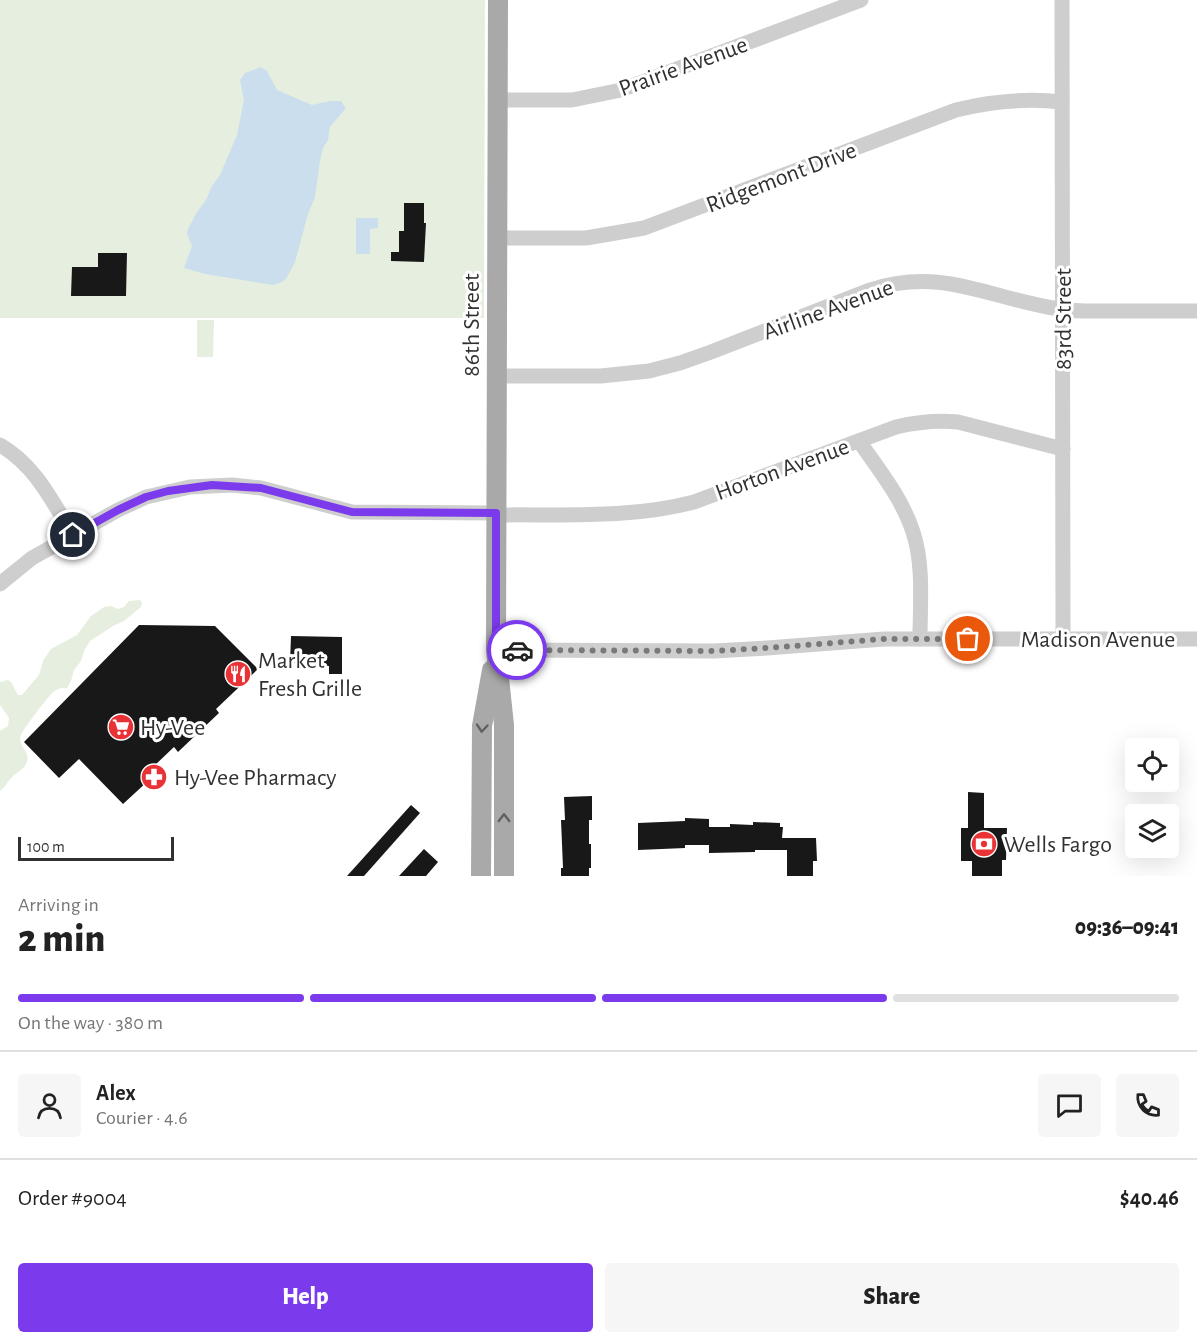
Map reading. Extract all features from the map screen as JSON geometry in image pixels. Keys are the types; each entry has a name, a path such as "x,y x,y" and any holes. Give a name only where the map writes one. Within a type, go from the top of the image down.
{"main road":[{"name":"86th Street","path":"498,0 496,650 504,725 504,876"},
{"name":"86th Street","path":"481,876 482,726 496,650"}],"street":[{"name":"Prairie Avenue","path":"498,100 572,100 621,90 861,0"},
{"name":"83rd Street","path":"1062,0 1063,639"},
{"name":"Ridgemont Drive","path":"497,238 586,238 615,235 644,228 956,111 1005,100 1038,99 1062,102"},
{"name":"Airline Avenue","path":"497,376 601,376 649,370 680,363 878,288 915,280 945,282 1062,309 1197,310"},
{"name":"Horton Avenue","path":"0,584 32,558 118,510 146,497 179,489 212,485 261,488 352,512 622,513 671,508 694,502 904,425 942,421 967,424 1063,449"},
{"path":"859,441 901,504 913,532 920,576 920,639"},
{"path":"0,444 18,457 37,476 73,535"},
{"name":"Madison Avenue","path":"496,650 714,651 884,639 1197,639"}],"green space":[{"path":"0,0 485,0 484,318 0,318"},
{"path":"197,320 214,320 213,357 197,357"},
{"path":"140,600 141,607 124,621 90,641 67,688 53,692 29,722 20,738 28,757 26,764 0,791 0,731 8,726 9,718 0,705 0,682 8,680 18,695 22,695 39,675 43,661 51,649 77,635 91,616 104,607 111,606 118,609 124,607 129,601"}],"water":[{"path":"261,67 267,71 277,90 312,105 341,101 346,108 330,127 328,140 323,148 315,197 295,262 286,279 273,285 205,274 184,268 192,246 187,234 188,229 220,175 237,135 244,100 240,80 245,73"},
{"path":"356,218 378,218 378,228 370,229 370,254 356,254"}],"building":[{"path":"404,203 424,203 424,223 426,223 424,262 391,261 391,252 399,252 399,231 404,231"},
{"path":"98,253 127,253 126,296 71,296 72,267 98,267"},
{"name":"Hy-Vee","path":"139,625 215,626 258,669 216,709 219,713 178,752 174,747 153,767 166,779 157,789 148,781 123,804 79,759 59,778 24,742"},
{"path":"291,636 342,637 342,674 329,674 329,666 290,663"},
{"name":"Wells Fargo","path":"968,792 984,793 984,828 1007,828 1006,860 1002,860 1002,876 972,876 972,861 961,861 961,828 968,828"},
{"path":"592,796 592,820 589,820 591,868 589,868 589,876 561,876 561,868 563,868 561,820 565,820 564,797"},
{"path":"411,805 420,813 364,876 347,876"},
{"path":"685,818 709,819 709,827 730,827 730,824 753,825 753,822 780,823 780,827 783,827 782,838 816,838 817,861 813,861 813,876 787,876 787,850 709,853 709,845 685,845 685,848 638,850 638,823 685,821"},
{"path":"424,849 438,862 426,876 399,876"}],"way so far":[{"path":"517,650 714,651 884,639 968,639"}],"place":[{"name":"Market Fresh Grille","path":"238,674"},
{"name":"Hy-Vee","path":"121,727"},
{"name":"Hy-Vee Pharmacy","path":"154,777"},
{"name":"Wells Fargo","path":"984,844"}],"route":[{"path":"73,535 146,497 190,487 212,485 261,488 352,512 496,513 496,650 517,650"}]}
